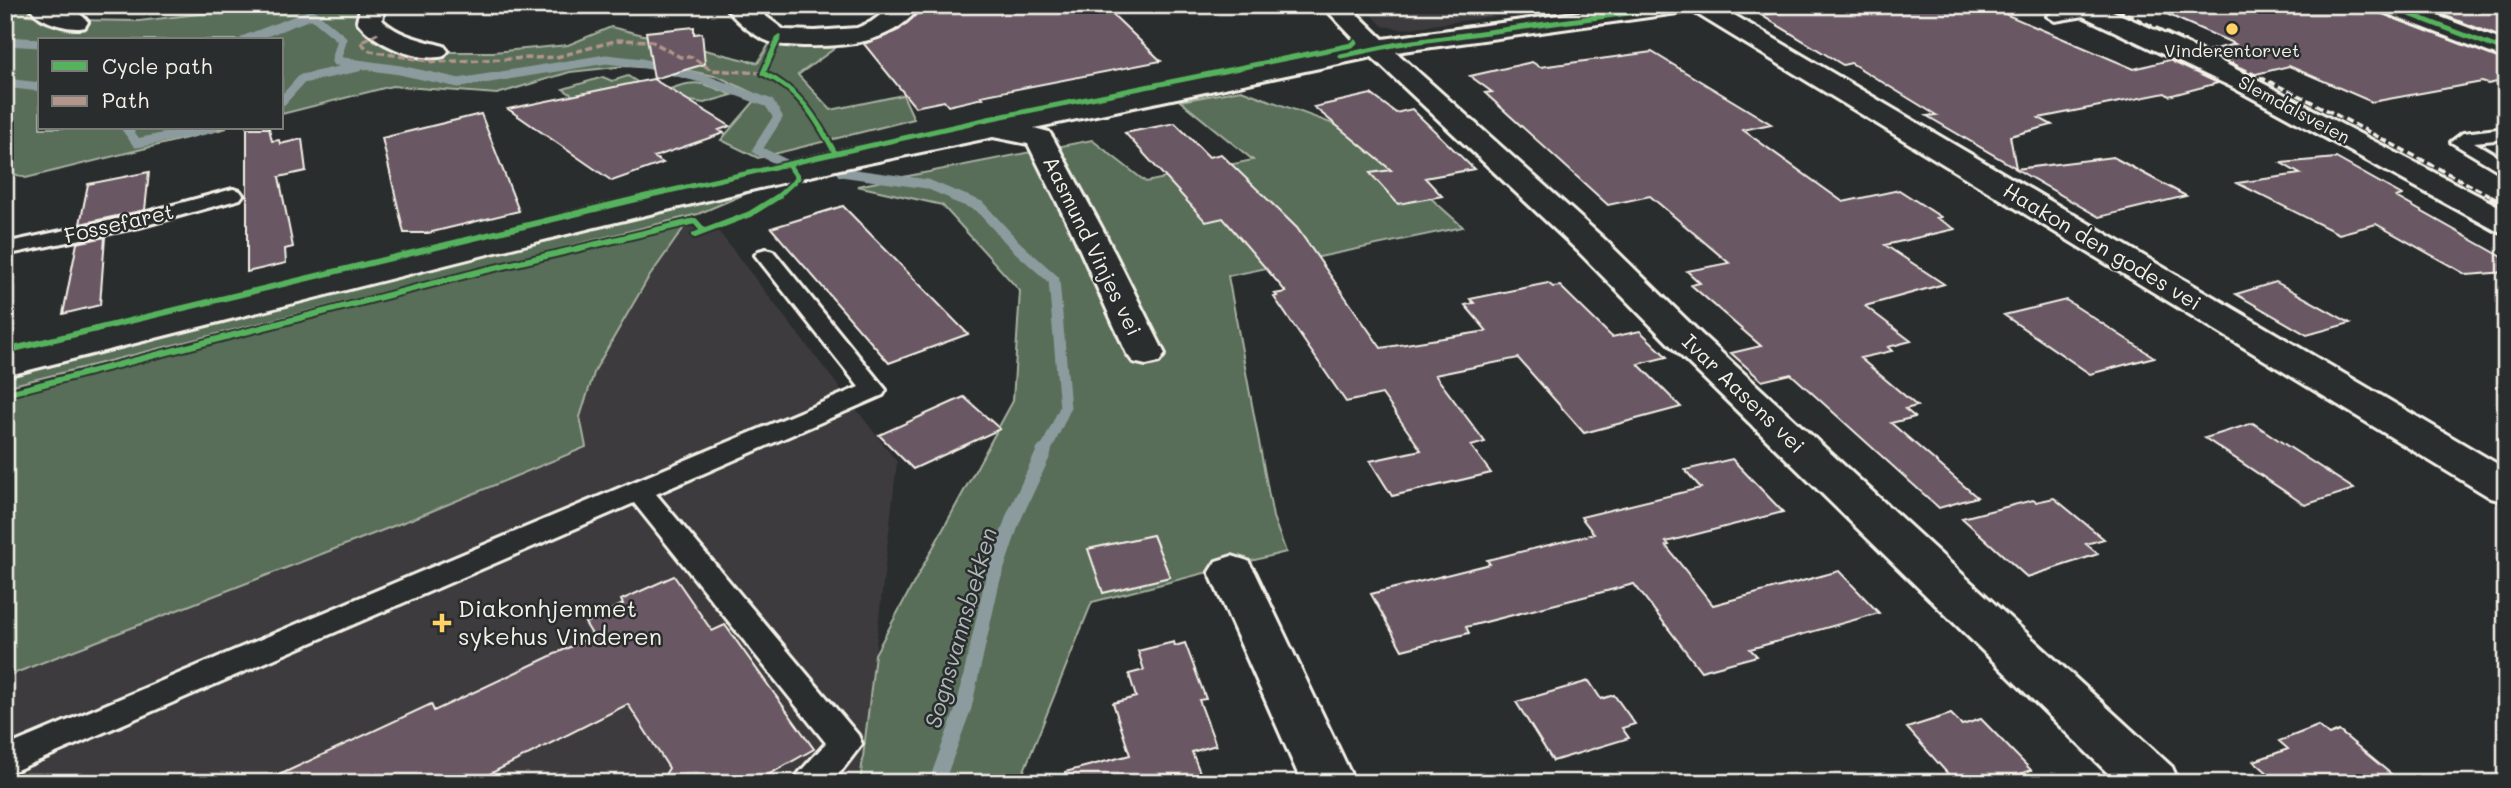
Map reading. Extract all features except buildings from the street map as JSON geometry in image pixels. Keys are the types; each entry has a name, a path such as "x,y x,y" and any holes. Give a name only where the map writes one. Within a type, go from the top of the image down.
{"street":[{"path":"46,5 44,10 76,22"},
{"path":"373,5 369,21 378,33 402,43 435,51"},
{"path":"736,5 779,37 846,39 872,32 892,22 909,5"},
{"name":"Ivar Aasens vei","path":"1334,5 1590,244 1688,342 2153,783"},
{"path":"5,365 588,219 801,169 1378,48 1688,5"},
{"name":"Haakon den godes vei","path":"1699,5 2506,488"},
{"path":"2386,5 2506,51"},
{"name":"Slemdalsveien","path":"2075,11 2309,117 2506,223"},
{"name":"Aasmund Vinjes vei","path":"997,128 1039,138 1087,230 1146,354"},
{"path":"1232,572 1329,783"}],"lane":[{"path":"2506,133 2460,142 2506,169"},
{"name":"Fossefaret","path":"5,249 139,221 233,195"},
{"path":"5,762 874,390 766,255"},
{"path":"638,490 846,744 811,783"}],"shaded area":[{"path":"1361,5 1578,5 1402,29 1383,26"},
{"name":"Diakonhjemmet sykehus Vinderen","path":"685,226 719,232 897,462 860,783 5,783 5,397 514,266"}],"green space":[{"path":"5,5 32,5 27,15 74,20 139,21 274,5 367,5 373,20 432,52 493,52 568,45 611,27 758,63 772,39 845,41 798,75 831,110 903,95 914,119 758,158 721,140 759,96 719,77 690,71 626,66 570,72 497,94 392,86 284,113 284,38 38,38 38,130 219,130 26,178 5,171"},
{"path":"628,76 656,94 694,83 732,95 704,103 691,101 586,104 563,89 603,77 612,81"},
{"path":"1241,90 1358,133 1463,227 1228,276 1273,517 1286,552 1092,602 1019,783 860,783 875,654 1013,401 1020,291 942,205 857,186 1092,140 1146,182 1253,160 1180,101"},
{"path":"759,188 698,214 5,387 5,374 564,233"},
{"path":"685,226 647,280 595,370 580,417 586,447 427,513 5,677 5,397 514,266"}],"waterway":[{"path":"250,38 312,14 342,39 336,61 400,70 459,83 606,59 642,63 704,79 769,103 778,117 757,150 784,163"},
{"name":"Sognsvannsbekken","path":"5,41 38,43"},
{"name":"Sognsvannsbekken","path":"284,99 302,79 358,67"},
{"name":"Sognsvannsbekken","path":"5,83 38,87"},
{"name":"Sognsvannsbekken","path":"127,130 137,143 203,130"},
{"name":"Sognsvannsbekken","path":"841,172 927,184 958,197"},
{"name":"Sognsvannsbekken","path":"954,196 979,206 1016,246 1054,280 1065,408 1044,454"},
{"name":"Sognsvannsbekken","path":"936,783 964,707 992,582 1013,519 1044,452"}],"railway":[{"path":"2108,5 2304,98 2493,197"},
{"path":"2490,196 2506,204"}],"marked path":[{"path":"378,33 360,42 370,51 434,62 557,57 618,40 651,41 680,57 692,57 711,70 763,73"}],"cycle path":[{"path":"1341,56 1398,44 1688,5"},
{"path":"2386,5 2506,51"},
{"path":"779,37 763,73 789,87 799,96 835,153"},
{"path":"5,351 625,201 988,119 1352,45 1355,42"},
{"path":"695,235 712,226 750,214 772,200 798,178 788,164"},
{"path":"5,394 478,272 695,221 703,230"}],"place":[{"name":"Vinderentorvet","path":"2232,29"},
{"name":"Diakonhjemmet sykehus Vinderen","path":"442,623"}]}
